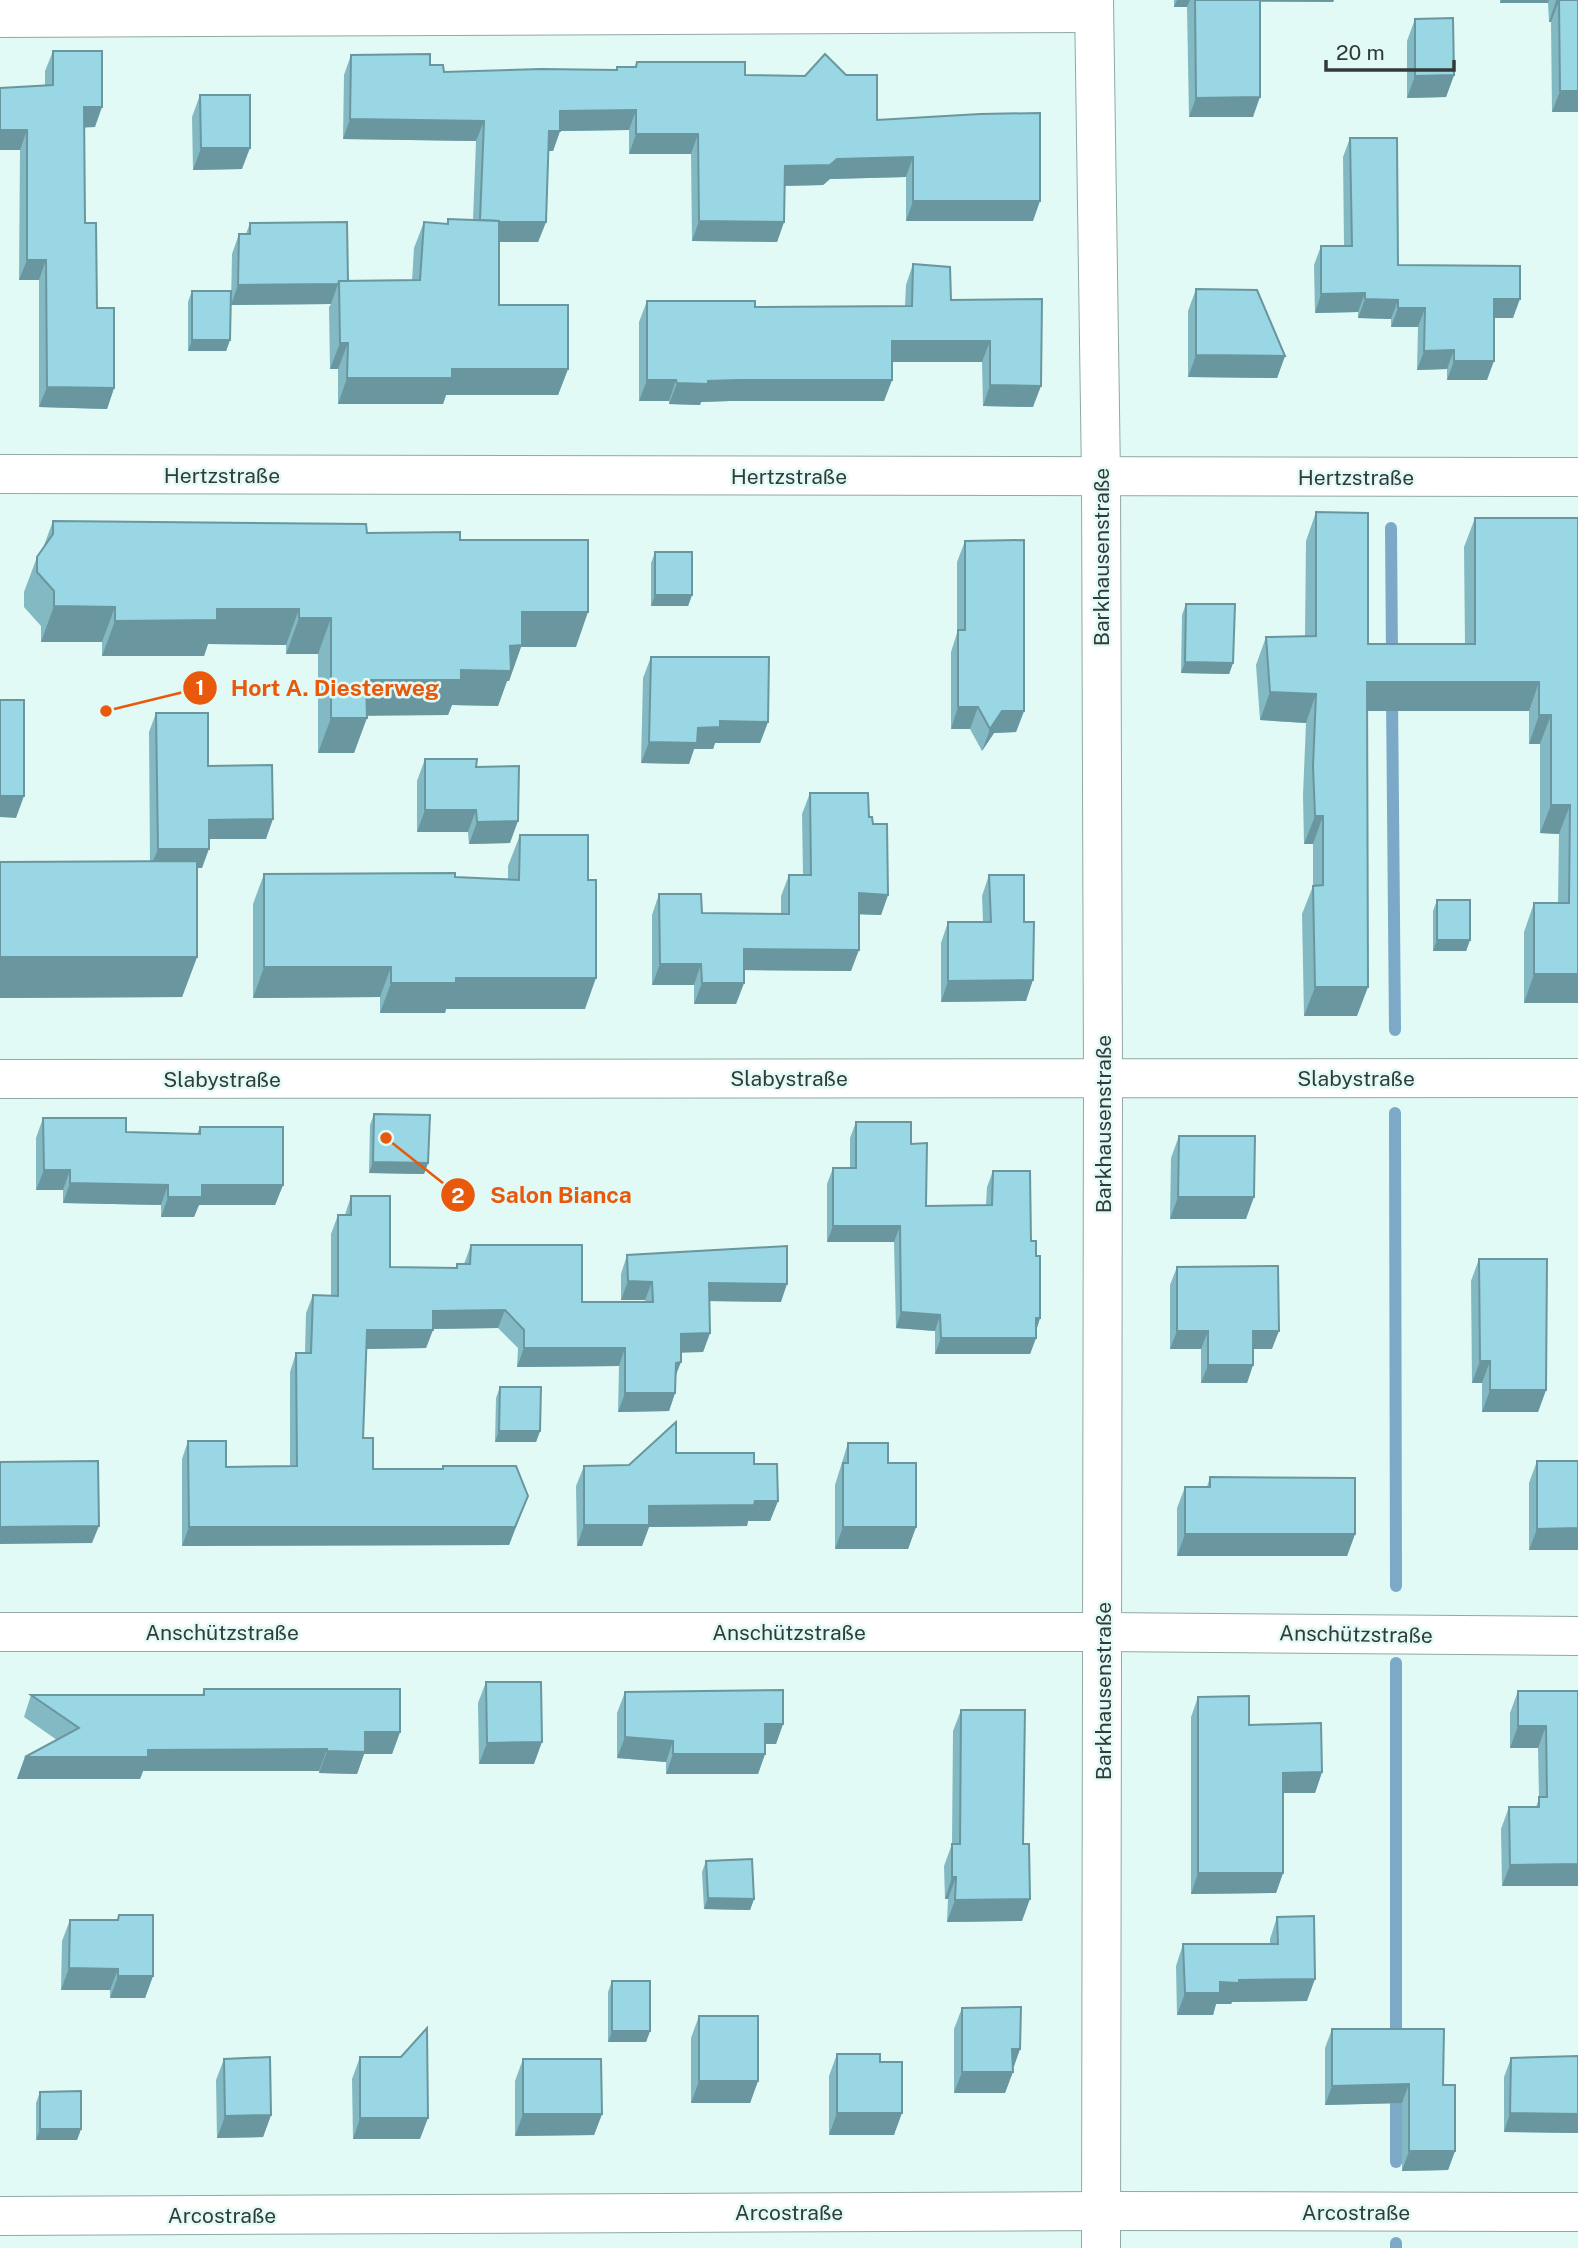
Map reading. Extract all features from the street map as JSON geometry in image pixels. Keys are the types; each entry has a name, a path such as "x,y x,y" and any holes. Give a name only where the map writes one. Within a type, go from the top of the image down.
{"street":[{"path":"0,18 1094,7"},
{"name":"Barkhausenstraße","path":"1094,7 1101,477 1103,1077 1101,2248"},
{"name":"Hertzstraße","path":"0,474 1578,477"},
{"name":"Slabystraße","path":"0,1079 1578,1078"},
{"name":"Anschützstraße","path":"0,1632 1103,1632 1578,1636"},
{"name":"Arcostraße","path":"0,2216 1101,2211 1578,2212"}],"building":[{"path":"1195,0 1260,0 1260,97 1196,98"},
{"path":"1556,0 1578,0 1578,91 1560,91 1559,1"},
{"path":"1453,18 1454,75 1415,76 1415,19"},
{"path":"53,51 102,51 102,107 84,107 85,223 96,223 97,308 114,308 114,388 47,387 46,260 27,260 27,130 0,130 0,88 53,85"},
{"path":"430,54 430,65 443,65 444,72 617,70 617,67 636,67 637,62 745,62 745,75 805,76 825,54 846,75 877,75 877,120 1040,113 1040,201 913,201 913,157 837,159 830,165 785,166 784,222 699,221 698,134 636,134 636,110 560,111 560,131 549,131 546,222 480,220 484,121 350,119 351,55"},
{"path":"200,95 250,95 250,148 201,148"},
{"path":"1350,138 1397,138 1398,265 1520,266 1520,299 1494,299 1494,361 1454,361 1454,350 1424,351 1425,308 1398,308 1398,300 1365,299 1365,293 1321,294 1321,246 1352,246"},
{"path":"448,219 499,221 499,305 568,305 568,369 452,369 452,378 347,378 348,343 340,343 339,281 420,280 424,222 448,224"},
{"path":"347,222 348,281 339,281 338,284 238,285 239,234 250,234 250,223"},
{"path":"913,264 950,267 951,300 1042,299 1041,386 990,385 990,341 892,341 892,380 738,380 708,381 708,384 647,380 647,301 755,301 755,307 912,306"},
{"path":"1196,289 1257,290 1285,356 1196,355"},
{"path":"192,291 231,291 230,340 192,340"},
{"path":"1316,512 1368,513 1368,644 1475,644 1475,518 1578,518 1578,974 1534,974 1534,903 1569,903 1570,805 1551,805 1551,715 1539,715 1539,682 1367,682 1368,987 1315,987 1313,886 1323,885 1323,816 1315,816 1313,766 1316,694 1270,692 1266,637 1316,636"},
{"path":"53,521 366,524 367,533 460,532 460,540 588,540 588,612 522,612 522,645 510,646 511,671 461,670 461,680 366,680 367,718 331,718 331,618 299,618 299,609 217,609 217,620 115,621 115,607 54,606 54,591 37,572 37,557 53,534"},
{"path":"1024,540 1024,711 1002,711 990,729 978,707 958,707 958,630 965,630 965,541"},
{"path":"655,552 692,552 692,595 655,595"},
{"path":"1186,604 1235,604 1233,663 1185,662"},
{"path":"651,657 769,657 768,722 720,721 720,727 698,728 697,743 649,742"},
{"path":"0,700 24,700 24,796 0,796"},
{"path":"156,713 208,713 208,766 272,765 273,819 209,820 209,849 158,849"},
{"path":"425,759 477,759 476,767 519,766 518,821 477,822 476,810 425,810"},
{"path":"810,793 868,793 869,817 872,817 873,824 887,824 888,895 859,893 859,950 744,949 744,983 702,983 701,964 660,964 659,894 701,894 702,913 789,914 789,875 811,875"},
{"path":"520,835 588,835 588,880 596,880 596,978 456,978 456,983 391,983 391,967 264,967 264,874 455,873 455,877 519,880"},
{"path":"197,861 197,957 0,957 0,862"},
{"path":"989,875 1024,875 1024,922 1034,922 1033,980 948,981 948,922 991,922"},
{"path":"1437,900 1470,900 1470,940 1437,940"},
{"path":"374,1114 430,1115 428,1163 373,1162"},
{"path":"43,1118 126,1118 126,1132 200,1134 200,1127 283,1127 283,1185 202,1185 202,1197 168,1197 168,1185 70,1183 70,1170 44,1170"},
{"path":"856,1122 911,1122 911,1144 927,1143 926,1206 992,1205 993,1171 1030,1171 1031,1241 1036,1241 1036,1256 1040,1256 1040,1318 1036,1318 1036,1338 941,1338 940,1315 901,1312 900,1226 833,1226 833,1168 856,1168"},
{"path":"1179,1136 1255,1136 1254,1197 1178,1197"},
{"path":"351,1196 390,1196 390,1267 457,1268 457,1264 470,1264 471,1245 582,1245 582,1302 653,1302 652,1282 628,1281 627,1255 787,1246 787,1284 709,1283 710,1333 681,1334 681,1362 676,1363 675,1393 625,1393 625,1348 524,1348 524,1330 505,1310 433,1311 433,1330 367,1330 363,1438 373,1438 373,1469 516,1466 528,1496 515,1527 189,1527 188,1441 226,1441 226,1467 297,1466 296,1353 311,1353 313,1295 338,1296 338,1215 351,1215"},
{"path":"1479,1259 1547,1259 1546,1390 1490,1390 1490,1361 1480,1361"},
{"path":"1278,1266 1279,1331 1253,1331 1253,1365 1208,1365 1208,1331 1177,1331 1177,1267"},
{"path":"500,1387 541,1387 540,1431 499,1431"},
{"path":"676,1422 676,1453 754,1453 754,1464 777,1464 778,1501 755,1501 754,1505 649,1506 649,1525 584,1525 584,1466 629,1465"},
{"path":"848,1443 888,1443 888,1463 916,1463 916,1527 843,1527 843,1463 848,1463"},
{"path":"98,1461 99,1526 0,1527 0,1462"},
{"path":"1537,1461 1578,1461 1578,1528 1537,1529"},
{"path":"1210,1477 1355,1478 1355,1534 1185,1534 1185,1487 1210,1487"},
{"path":"486,1682 541,1682 542,1742 487,1743"},
{"path":"204,1689 400,1689 400,1732 365,1732 365,1752 327,1749 148,1750 148,1757 25,1757 79,1728 31,1695 204,1695"},
{"path":"783,1690 783,1724 765,1724 765,1754 673,1754 673,1741 625,1737 625,1692"},
{"path":"1518,1691 1578,1691 1578,1864 1510,1865 1509,1807 1539,1807 1539,1797 1547,1797 1546,1726 1518,1726"},
{"path":"1249,1696 1249,1725 1321,1723 1322,1772 1283,1773 1283,1873 1198,1873 1198,1697"},
{"path":"961,1710 1025,1710 1023,1844 1029,1844 1030,1899 955,1900 956,1877 952,1877 952,1844 960,1844"},
{"path":"752,1859 754,1899 708,1898 706,1861"},
{"path":"119,1915 153,1915 153,1976 118,1976 118,1969 69,1968 70,1920 118,1920"},
{"path":"1314,1916 1315,1979 1220,1982 1220,1993 1185,1993 1183,1944 1278,1944 1277,1917"},
{"path":"612,1981 650,1981 650,2031 612,2031"},
{"path":"1021,2007 1020,2049 1012,2049 1013,2072 962,2072 962,2008"},
{"path":"699,2016 758,2016 758,2081 699,2081"},
{"path":"427,2028 428,2118 360,2118 360,2057 401,2057"},
{"path":"1332,2029 1444,2029 1443,2085 1455,2085 1455,2151 1409,2151 1409,2084 1332,2086"},
{"path":"837,2054 880,2054 880,2062 902,2062 902,2113 837,2113"},
{"path":"1578,2056 1578,2114 1510,2113 1511,2058"},
{"path":"270,2057 271,2115 225,2116 224,2059"},
{"path":"523,2059 601,2059 602,2114 523,2114"},
{"path":"81,2091 81,2129 40,2129 40,2092"}],"waterway":[{"path":"1391,528 1392,658"},
{"path":"1392,694 1395,1030"},
{"path":"1395,1113 1396,1586"},
{"path":"1396,1663 1396,2046"},
{"path":"1396,2089 1396,2162"},
{"path":"1396,2243 1396,2248"}],"place":[{"name":"Hort A. Diesterweg","path":"106,711"},
{"name":"Salon Bianca","path":"386,1138"}]}
